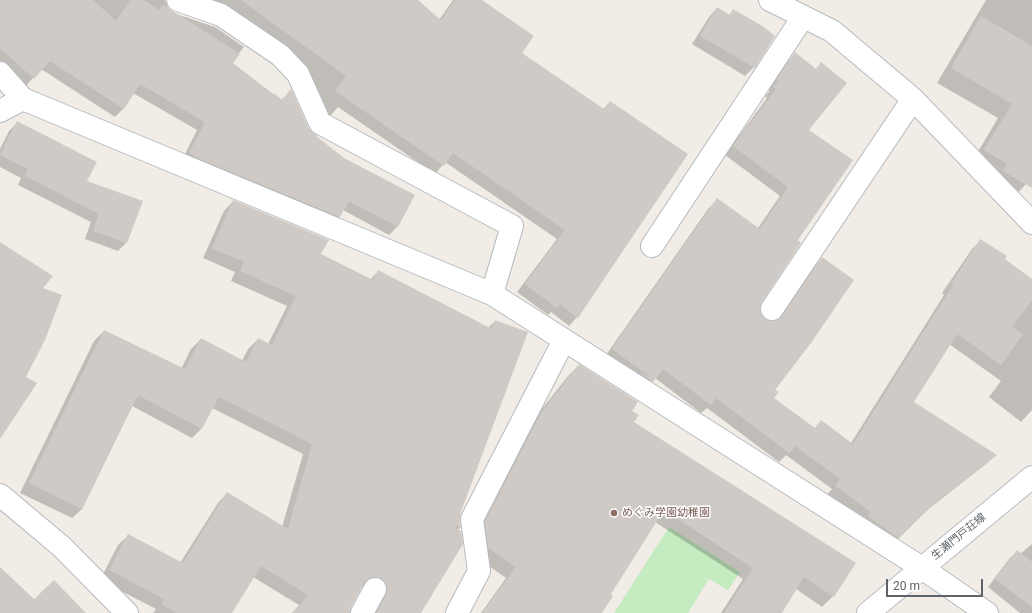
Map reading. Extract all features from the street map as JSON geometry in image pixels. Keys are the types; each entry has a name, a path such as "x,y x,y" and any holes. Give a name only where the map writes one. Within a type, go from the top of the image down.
{"street":[{"path":"178,0 221,15 280,55 298,74 320,124 512,226 492,294"},
{"path":"770,0 832,31 914,98 1032,224"},
{"path":"652,246 803,17"},
{"path":"0,73 23,99 492,294 922,568 987,613"},
{"path":"772,309 914,98"},
{"path":"0,111 23,99"},
{"path":"457,613 479,571 472,518 564,340"},
{"name":"生瀬門戸荘線","path":"868,613 1032,477"},
{"path":"0,495 62,547 127,613"},
{"path":"362,613 375,589"}],"green space":[{"path":"669,527 740,572 728,590 709,579 688,613 614,613"}],"building":[{"path":"0,0 93,0 116,21 130,0 144,0 159,10 163,5 240,54 233,63 282,100 291,89 309,129 344,158 415,195 398,227 349,201 340,217 200,159 189,153 205,122 140,84 124,109 50,61 34,79 0,48"},
{"path":"241,0 418,0 441,20 455,0 482,0 534,36 522,53 604,109 610,101 688,154 578,318 560,304 557,308 525,284 565,230 453,153 444,166 335,91 346,76"},
{"path":"717,7 730,15 733,9 764,27 775,36 755,68 700,36"},
{"path":"981,16 1032,46 1032,188 1003,171 1007,164 984,150 1012,104 951,68"},
{"path":"795,52 816,69 821,62 847,83 809,130 853,160 798,240 801,243 762,302 760,308 761,314 765,319 771,321 777,320 782,316 822,257 854,280 811,343 775,390 779,392 774,398 815,428 821,420 853,444 953,285 951,284 980,239 1007,256 1005,259 1032,279 1032,300 1012,327 1023,334 1001,365 957,334 914,402 997,455 936,502 899,538 868,516 871,512 835,486 840,479 795,446 789,453 716,398 711,405 663,369 653,382 639,373 650,377 612,349 717,198 760,229 788,187 733,146 776,89 773,87 778,81 776,80"},
{"path":"17,121 97,162 87,181 143,201 127,243 93,231 99,214 25,176 28,169 0,155"},
{"path":"233,200 329,240 321,254 373,280 378,270 492,329 495,320 528,332 459,517 461,514 461,528 456,525 455,528 461,531 463,544 421,613 376,613 386,595 387,588 385,582 381,578 375,577 369,578 364,583 351,607 350,613 293,613 308,595 261,566 232,613 176,613 162,604 164,599 109,570 128,534 183,563 227,492 288,529 312,444 219,397 202,429 138,395 82,509 29,483 104,330 185,369 201,338 246,362 258,338 272,345 296,296 240,271 244,262 212,248"},
{"path":"0,242 53,276 43,288 62,295 45,340 26,377 37,383 0,439"},
{"path":"579,364 638,402 632,411 639,415 634,422 856,563 834,597 804,577 782,613 724,613 753,568 664,510 611,594 613,596 602,613 482,613 516,567 488,548 485,521 541,413"},
{"path":"1017,550 1032,562 1032,607 995,579"},
{"path":"0,567 34,599 54,580 86,613 0,613"}],"place":[{"name":"めぐみ学園幼稚園","path":"614,513"}]}
